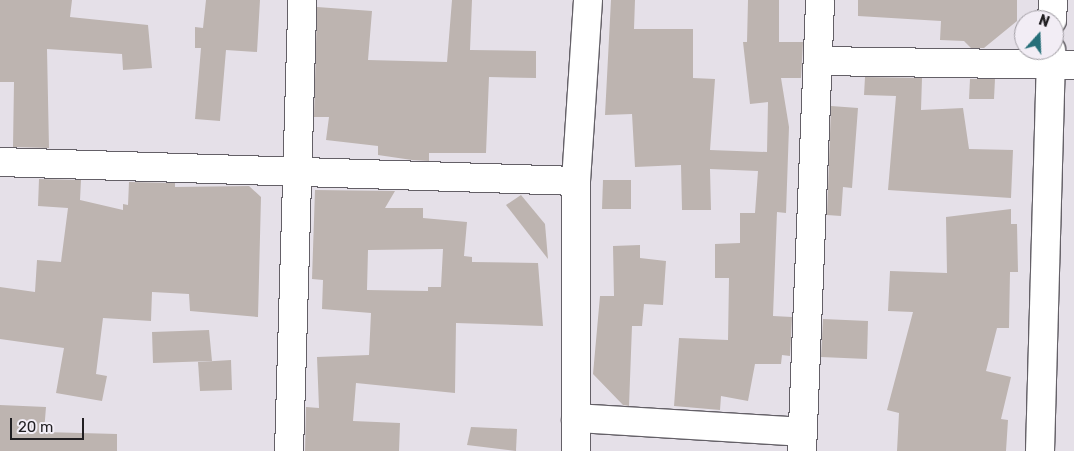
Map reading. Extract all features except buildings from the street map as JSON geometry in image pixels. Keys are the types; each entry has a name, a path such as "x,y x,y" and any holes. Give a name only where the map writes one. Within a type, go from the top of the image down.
{"street":[{"path":"289,451 294,172 302,0"},
{"path":"576,451 576,181 588,0"},
{"path":"576,418 802,442 820,0"},
{"path":"819,60 1014,60"},
{"path":"1040,451 1059,60"},
{"path":"0,162 576,181"}]}
